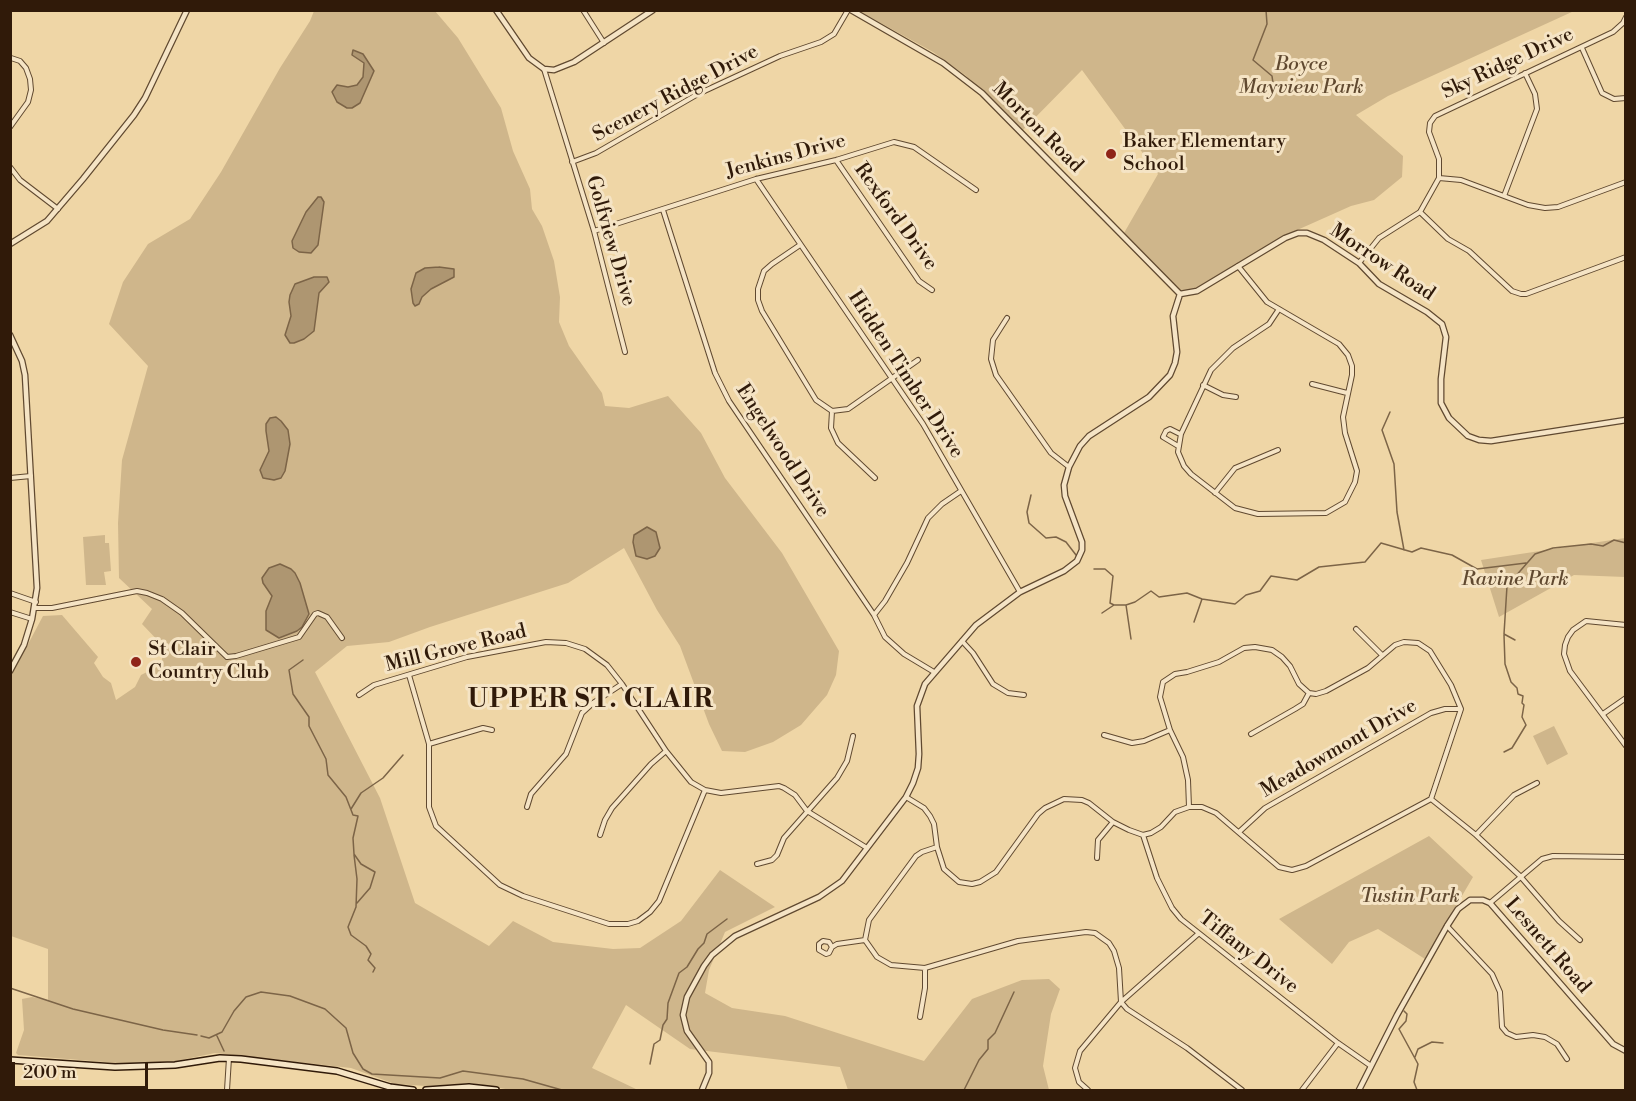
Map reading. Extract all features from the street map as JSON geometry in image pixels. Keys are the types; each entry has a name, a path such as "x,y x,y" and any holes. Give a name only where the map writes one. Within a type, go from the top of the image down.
{"main road":[{"path":"10,1060 115,1067 175,1065 213,1058 229,1058 337,1071 390,1087 413,1090"},
{"path":"426,1090 469,1087 496,1090"}],"street":[{"path":"10,244 46,221 146,98 187,10"},
{"path":"496,10 530,58 544,69 554,70 565,67 653,10"},
{"path":"583,10 604,43"},
{"name":"Scenery Ridge Drive","path":"572,162 596,153 698,94 780,56 821,42 834,34 849,10"},
{"name":"Morton Road","path":"849,10 943,63 976,87 1180,294"},
{"name":"Sky Ridge Drive","path":"1439,178 1439,159 1429,132 1430,123 1435,116 1582,48 1618,28 1626,17"},
{"path":"1582,48 1602,93 1614,99 1626,98"},
{"path":"10,127 28,102 31,90 26,68 20,61 11,58"},
{"name":"Golfview Drive","path":"544,69 594,231 625,352"},
{"path":"1504,196 1537,109 1535,94 1526,73"},
{"name":"Jenkins Drive","path":"594,231 756,179 836,160 887,143 914,147 976,190"},
{"name":"Rexford Drive","path":"836,160 919,281 932,290"},
{"path":"10,167 20,180 58,208"},
{"path":"1359,263 1379,238 1420,212 1439,178 1461,180 1536,207 1551,208 1626,182"},
{"name":"Hidden Timber Drive","path":"756,179 923,424 1020,592"},
{"name":"Engelwood Drive","path":"663,210 716,373 729,401 874,615 885,637 892,645 934,672"},
{"path":"1420,212 1448,239 1469,251 1512,291 1521,294 1626,257"},
{"name":"Morrow Road","path":"1180,294 1197,291 1298,233 1307,233 1324,240 1359,263 1379,284 1427,312 1442,324 1446,337 1441,379 1441,403 1449,418 1468,436 1491,441 1626,420"},
{"path":"800,244 764,271 758,289 758,300 762,311 816,400 832,411 842,411 852,407 918,360"},
{"path":"1238,266 1262,297 1339,344 1348,355 1352,366 1343,417 1357,471 1356,482 1351,493 1336,509 1317,514 1258,514 1235,508 1184,466 1178,446 1203,385 1216,363 1233,348 1269,324 1279,309"},
{"path":"702,1090 709,1073 709,1062 687,1030 683,1014 687,997 712,955 735,936 831,890 842,881 906,797 918,768 917,706 925,684 976,625 1020,592 1064,571 1077,561 1083,543 1065,496 1064,484 1069,467 1080,446 1089,436 1149,397 1170,375 1177,352 1173,316 1180,294"},
{"path":"1007,318 993,340 991,359 996,375 1051,453 1069,467"},
{"path":"10,335 17,347 25,375 37,588 32,619 24,645 10,671"},
{"path":"1312,384 1347,393"},
{"path":"1203,385 1223,395 1236,397"},
{"path":"832,411 831,428 838,443 875,478"},
{"path":"1178,446 1163,437 1170,429 1181,434"},
{"path":"1215,493 1235,468 1278,450"},
{"path":"10,478 32,476"},
{"path":"874,615 907,563 928,518 942,504 961,491"},
{"path":"10,593 35,605 59,607 137,591 147,592 162,598 182,613 227,657 299,637 318,613 327,617 342,638"},
{"path":"10,612 32,619"},
{"path":"1626,625 1586,621 1573,630 1565,645 1564,654 1570,671 1626,746"},
{"path":"1356,629 1382,655"},
{"path":"962,640 993,684 1008,693 1024,695"},
{"name":"Mill Grove Road","path":"359,694 374,685 467,657 546,642 566,643 585,649 606,665 622,684 666,751 691,782 705,790"},
{"path":"906,797 924,808 930,816 934,824 942,864 948,874 959,882 972,884 980,882 996,872 1033,820 1046,808 1064,799 1082,800 1089,803 1113,822 1143,835 1161,826 1175,812 1190,807 1202,807 1216,813 1279,867 1292,870 1300,868 1431,799 1461,709 1451,685 1430,651 1418,643 1404,642 1391,648 1368,668 1316,694 1310,693 1299,684 1290,666 1272,650 1244,648 1219,662 1175,674 1163,682 1160,698 1170,730 1183,757 1190,807"},
{"path":"409,675 429,744 429,807 436,826 500,885 513,892 609,924 628,924 638,921 655,907 705,790 721,793 778,786 790,790 807,811 868,849"},
{"path":"527,807 531,794 566,754 582,713 587,707 622,684"},
{"path":"1251,734 1303,704 1310,693"},
{"path":"1603,714 1626,698"},
{"name":"Meadowmont Drive","path":"1239,832 1265,808 1431,713 1445,709 1461,709"},
{"path":"429,744 483,728 492,730"},
{"path":"1104,735 1132,743 1144,741 1170,730"},
{"path":"757,864 772,860 777,855 784,838 837,778 847,761 853,735"},
{"path":"600,835 604,820 612,808 651,764 666,751"},
{"path":"1476,835 1515,795 1537,783"},
{"path":"1431,799 1476,835 1521,876 1559,921 1580,940"},
{"path":"1097,858 1098,840 1113,822"},
{"name":"Tiffany Drive","path":"1143,835 1157,878 1172,908 1198,934 1371,1066"},
{"path":"937,847 922,852 907,866 869,920 865,940 871,950 883,961 911,968 925,968 1018,941 1086,932 1103,937 1114,951 1119,968 1121,1002 1127,1009 1187,1048 1242,1090"},
{"path":"1490,903 1542,859 1553,855 1626,857"},
{"name":"Lesnett Road","path":"1359,1090 1397,1014 1447,926 1464,904 1476,899 1490,903 1613,1044 1626,1051"},
{"path":"1447,926 1492,974 1500,992 1502,1027 1507,1033 1516,1036 1545,1037 1557,1044 1567,1059"},
{"path":"1088,1090 1079,1082 1076,1075 1075,1068 1080,1051 1121,1002 1198,934"},
{"path":"832,946 865,940"},
{"path":"920,1017 925,988 925,968"},
{"path":"1302,1090 1338,1042"},
{"path":"227,1090 229,1058"}],"green space":[{"path":"314,11 435,11 458,38 501,108 513,151 530,189 532,209 542,226 554,261 560,297 559,322 569,346 602,393 605,406 629,408 668,396 701,433 725,478 782,553 839,651 836,675 827,695 801,725 773,742 745,752 722,751 709,724 680,646 657,610 624,548 568,583 389,642 347,646 315,672 380,798 415,903 489,946 513,921 553,942 613,949 640,948 681,921 720,870 775,907 725,932 709,970 705,993 732,1008 785,1016 924,1061 972,999 1022,980 1049,979 1060,989 1051,1014 1043,1066 1049,1090 848,1090 840,1067 690,1049 626,1005 592,1068 638,1090 511,1090 471,1083 427,1086 395,1084 351,1068 215,1053 176,1061 129,1064 16,1053 24,1030 22,999 32,997 48,1000 48,949 11,936 10,678 43,616 62,615 98,657 94,663 103,677 111,683 116,700 135,687 141,675 161,665 164,647 142,624 152,609 119,578 118,523 122,460 148,366 109,324 123,282 148,244 190,219 221,172"},
{"name":"Boyce Mayview Park","path":"859,11 1574,11 1388,96 1356,115 1403,156 1402,177 1374,200 1351,206 1286,235 1193,291 1181,291 1124,233 1158,174 1082,70 1023,130 965,75 933,52"},
{"path":"105,535 105,543 109,543 111,571 104,572 106,585 86,585 83,537"},
{"name":"Ravine Park","path":"1625,538 1625,577 1574,575 1499,617 1481,560"},
{"path":"1554,726 1568,754 1547,765 1533,736"},
{"name":"Tustin Park","path":"1429,836 1473,877 1425,959 1378,929 1349,942 1332,964 1279,919"}],"shaded area":[{"path":"353,50 363,54 374,71 360,103 347,108 337,102 332,92 337,85 348,87 357,85 363,77 364,63 352,55"},
{"path":"318,197 321,197 324,202 318,245 311,253 299,252 293,248 292,241 306,212"},
{"path":"425,268 454,269 454,277 431,289 415,306 411,289 416,273"},
{"path":"314,277 327,277 329,282 319,293 314,331 304,339 290,343 285,335 291,316 290,295 295,284"},
{"path":"276,417 288,430 290,444 285,471 281,478 274,480 263,478 260,470 269,451 266,424 270,418"},
{"path":"647,527 656,532 660,548 655,556 647,559 636,556 633,542 634,535"},
{"path":"280,564 295,573 309,614 297,631 279,638 266,630 266,611 272,596 262,578 269,568"}],"waterway":[{"path":"1266,10 1267,24 1253,60 1272,76 1273,83"},
{"path":"1390,412 1382,430 1394,464 1397,512 1404,550"},
{"path":"1031,495 1027,512 1029,523 1046,538 1056,537 1066,542 1076,555"},
{"path":"1515,640 1504,634 1507,586 1535,554 1553,548 1591,544 1603,546 1614,540 1626,543"},
{"path":"1194,622 1202,599 1235,604 1246,595 1260,591 1271,576 1297,580 1319,567 1365,562 1381,543 1412,552 1421,548 1452,555 1477,569 1526,563"},
{"path":"1094,569 1105,569 1113,576 1110,603 1114,605 1135,602 1151,591 1159,597 1187,593 1202,599"},
{"path":"1102,613 1114,605"},
{"path":"1126,605 1131,639"},
{"path":"1504,635 1505,664 1511,682 1517,688 1518,694 1523,696 1522,717 1526,725 1512,748 1504,752"},
{"path":"303,660 289,670 293,694 309,717 309,726 326,759 328,775 346,797 353,815 358,816 353,838 354,854 361,864 375,872 370,888 357,903"},
{"path":"351,809 361,793 383,778 403,755"},
{"path":"354,855 357,879 356,907 348,927 351,935 366,946 371,954 368,960 375,968 373,972"},
{"path":"650,1064 654,1044 660,1040 663,1025 667,1019 668,1003 679,973 687,967 704,943 707,934 727,919"},
{"path":"10,988 73,1009 163,1030 197,1035"},
{"path":"201,1036 209,1038 222,1032 234,1011 246,997 261,992 290,996 325,1009 346,1028 353,1053 363,1069 372,1074 440,1078 463,1071 523,1079 562,1090"},
{"path":"964,1090 979,1060 988,1049 988,1040 995,1033 1014,992"},
{"path":"1404,1011 1407,1014 1406,1021 1399,1029 1418,1064 1414,1082 1417,1090"},
{"path":"217,1036 224,1051"},
{"path":"1415,1057 1418,1049 1432,1042 1443,1043"}],"place":[{"name":"Baker Elementary School","path":"1111,154"},
{"name":"St Clair Country Club","path":"136,662"}],"district":[{"name":"UPPER ST. CLAIR","path":"591,701"}]}
